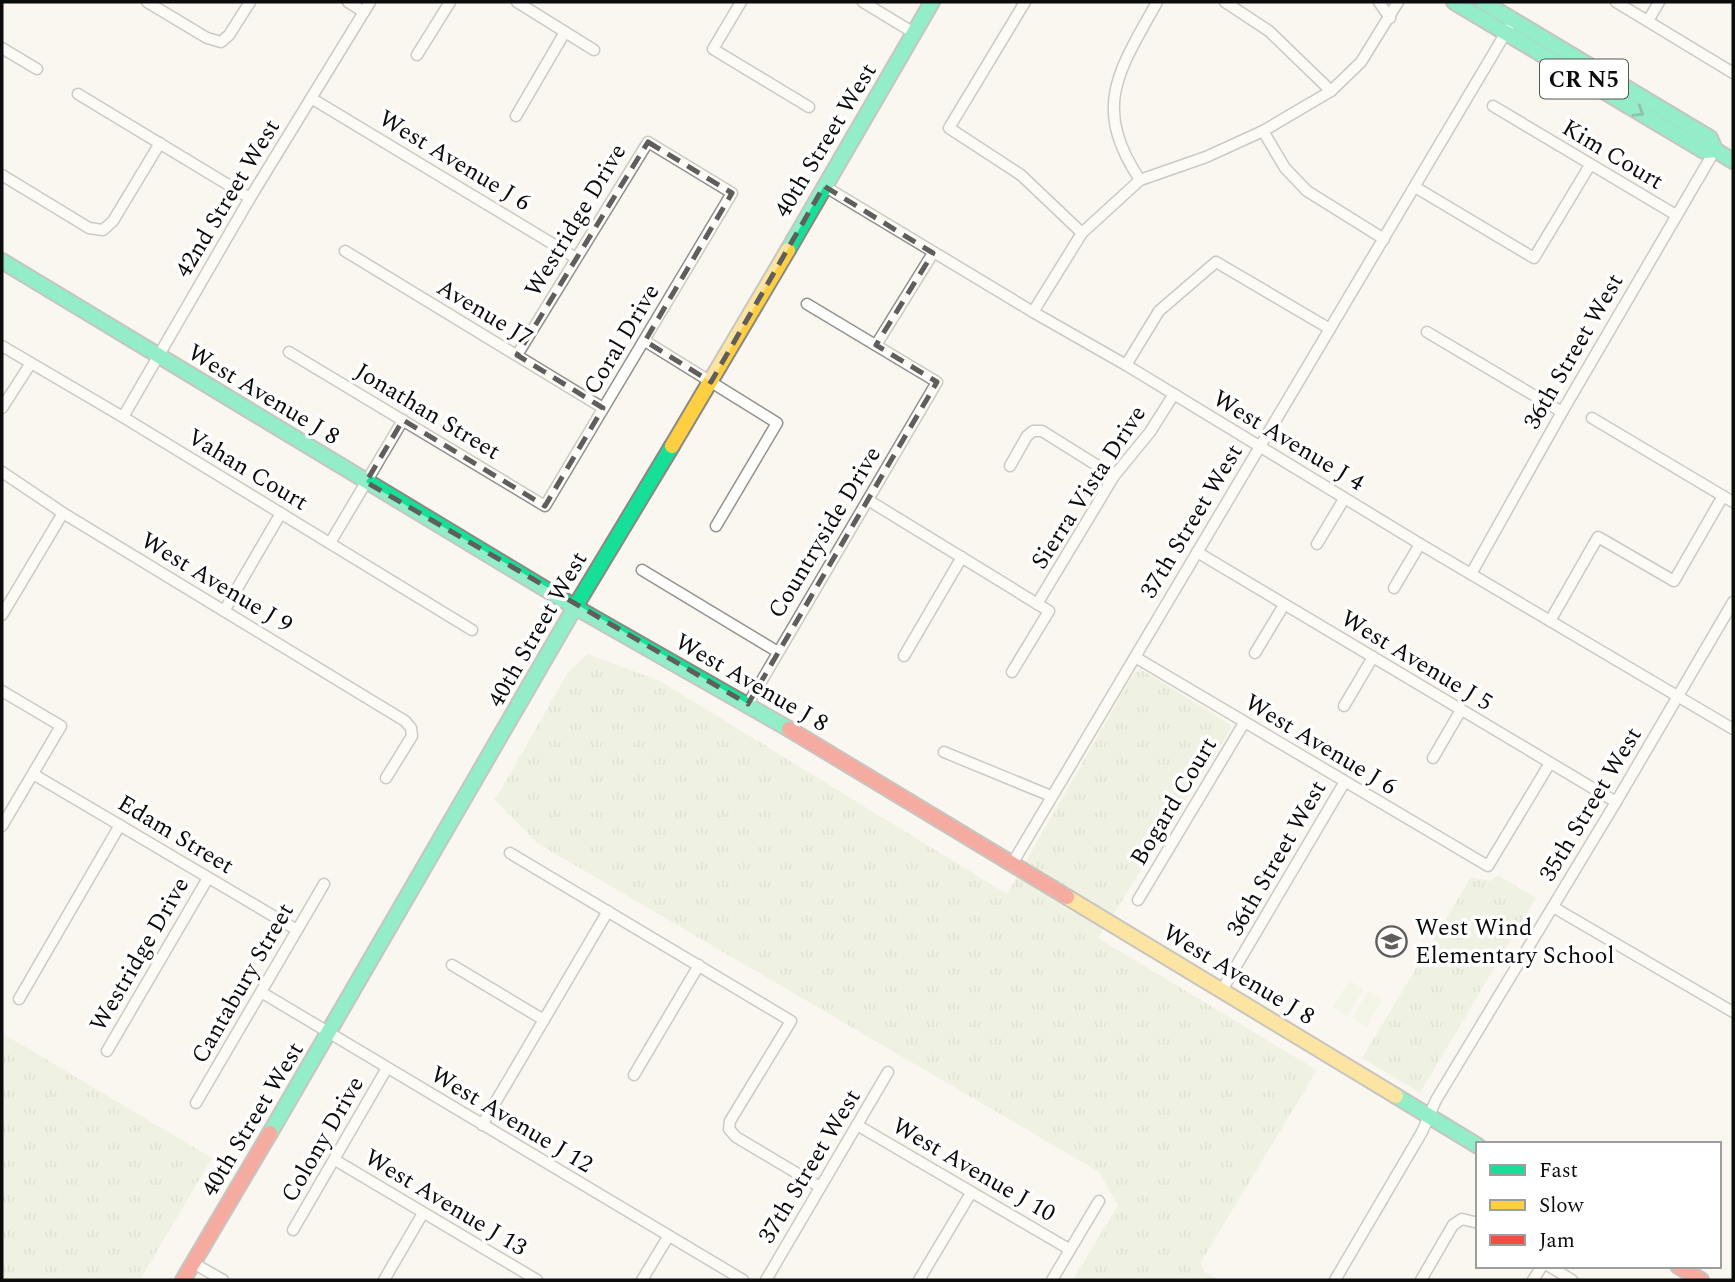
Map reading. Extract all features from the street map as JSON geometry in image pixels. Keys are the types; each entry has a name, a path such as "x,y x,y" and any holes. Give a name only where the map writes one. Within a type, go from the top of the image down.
{"main road":[{"name":"40th Street West","path":"183,1280 932,2"},
{"name":"CR N5","path":"1454,2 1509,27 1704,151 1715,150 1733,161"},
{"name":"CR N5","path":"1483,2 1509,27"},
{"name":"West Avenue J 8","path":"2,261 575,607 748,704 1476,1145"},
{"path":"1681,1268 1701,1280"}],"street":[{"path":"147,2 207,38 221,41 229,35 250,2"},
{"path":"348,2 364,12"},
{"name":"42nd Street West","path":"123,417 250,198 370,2"},
{"path":"417,55 450,2"},
{"path":"516,2 594,50"},
{"path":"741,2 713,49 809,107"},
{"path":"863,2 914,33"},
{"path":"1024,2 949,128 1021,175 1082,233"},
{"path":"1140,180 1123,155 1113,118 1114,95 1124,62 1157,2"},
{"path":"1225,2 1269,31 1331,91"},
{"path":"1379,2 1390,18"},
{"path":"1033,312 1082,233 1140,180 1206,157 1264,131 1331,91 1361,62 1398,2"},
{"path":"1616,2 1733,73"},
{"path":"1648,21 1659,2"},
{"name":"37th Street West","path":"1012,864 1509,27"},
{"path":"516,116 565,32"},
{"path":"2,48 37,69"},
{"path":"78,94 250,198"},
{"name":"West Avenue J 6","path":"312,98 576,258"},
{"name":"Kim Court","path":"1493,106 1676,215"},
{"path":"1264,131 1284,168 1307,191 1384,239"},
{"name":"Westridge Drive","path":"517,355 648,142"},
{"name":"Coral Drive","path":"545,506 732,193 648,142"},
{"path":"2,175 89,228 103,230 113,221 160,144"},
{"name":"36th Street West","path":"1471,575 1562,412 1715,150"},
{"path":"1415,187 1534,258 1590,165"},
{"name":"West Avenue J 4","path":"824,186 1126,365 1471,575 1733,729"},
{"name":"Avenue J7","path":"345,251 604,408"},
{"path":"807,304 876,345 933,253"},
{"path":"1126,365 1159,311 1216,262 1330,329"},
{"path":"1427,332 1562,412"},
{"path":"645,341 777,423 716,526"},
{"name":"Countryside Drive","path":"748,704 937,382 876,345"},
{"name":"Vahan Court","path":"2,346 471,630"},
{"name":"Jonathan Street","path":"289,352 545,506"},
{"path":"2,408 31,363"},
{"name":"Sierra Vista Drive","path":"1012,672 1049,611 1037,604 1114,476 1150,432 1174,394"},
{"path":"1592,418 1733,502"},
{"path":"330,543 402,420"},
{"path":"1010,466 1027,436 1033,431 1042,431 1114,476"},
{"name":"West Avenue J 9","path":"2,472 63,513 405,721 411,728 412,736 386,778"},
{"path":"1550,621 1598,537 1674,581 1723,496"},
{"path":"1317,544 1344,499"},
{"path":"868,500 1037,604"},
{"path":"2,615 63,513"},
{"path":"224,611 281,513"},
{"path":"1394,588 1420,544"},
{"name":"West Avenue J 5","path":"1197,552 1616,803"},
{"path":"904,656 962,557"},
{"path":"642,570 778,652"},
{"name":"35th Street West","path":"1335,1280 1431,1117 1436,1100 1616,803 1733,603"},
{"path":"1255,653 1284,605"},
{"name":"West Avenue J 6","path":"1135,657 1488,866 1550,763"},
{"path":"1344,706 1373,657"},
{"path":"2,691 61,726 2,826"},
{"path":"1433,758 1461,710"},
{"name":"Bogard Court","path":"1138,900 1244,723"},
{"path":"944,752 1051,796"},
{"name":"Edam Street","path":"33,774 297,930"},
{"name":"36th Street West","path":"1222,990 1344,783"},
{"path":"19,999 120,825"},
{"path":"510,853 791,1021 730,1121 729,1129 736,1137 820,1187"},
{"name":"Westridge Drive","path":"107,1051 208,878"},
{"name":"Cantabury Street","path":"196,1103 324,884"},
{"path":"1553,907 1733,1012"},
{"path":"482,1125 608,911"},
{"path":"452,965 544,1020"},
{"path":"634,1075 699,965"},
{"name":"West Avenue J 12","path":"261,992 743,1280"},
{"name":"Colony Drive","path":"293,1230 387,1068"},
{"name":"37th Street West","path":"766,1280 888,1072"},
{"name":"West Avenue J 10","path":"857,1125 1069,1249"},
{"name":"West Avenue J 13","path":"335,1160 537,1280"},
{"path":"919,1280 971,1193"},
{"path":"1052,1280 1099,1201"},
{"path":"384,1280 423,1213"},
{"path":"1421,1280 1453,1225 1462,1219 1476,1222"},
{"path":"642,1280 668,1237"},
{"path":"193,1263 223,1280"},
{"path":"1552,1268 1572,1280"}],"highlighted area":[{"path":"648,142 732,193 645,341 711,382 824,186 933,253 876,345 937,382 748,704 366,482 403,420 545,506 603,408 517,355"}],"green space":[{"path":"588,654 660,681 1007,894 1134,673 1140,670 1145,672 1230,724 1231,729 1098,938 1317,1070 1201,1262 1204,1271 1219,1280 1073,1280 1118,1205 1099,1172 537,843 495,800 568,672"},
{"path":"1498,875 1536,898 1420,1093 1362,1058 1471,877 1490,881"},
{"path":"1349,980 1364,989 1348,1016 1333,1007"},
{"path":"1368,990 1383,999 1367,1027 1352,1018"},
{"path":"2,1033 212,1158 140,1280 2,1280"}],"traffic: fast":[{"path":"788,250 932,2"},
{"path":"1454,2 1704,151 1715,150 1733,161"},
{"path":"1483,2 1710,138 1715,150"},
{"path":"2,261 575,607 789,729"},
{"path":"270,1133 575,607 672,446"},
{"path":"1396,1096 1476,1145"}],"traffic: slow":[{"path":"672,446 788,250"},
{"path":"1067,897 1396,1096"}],"traffic: jam":[{"path":"789,729 1067,897"},
{"path":"183,1280 270,1133"},
{"path":"1681,1268 1701,1280"}],"place":[{"name":"West Wind Elementary School","path":"1392,941"}]}
